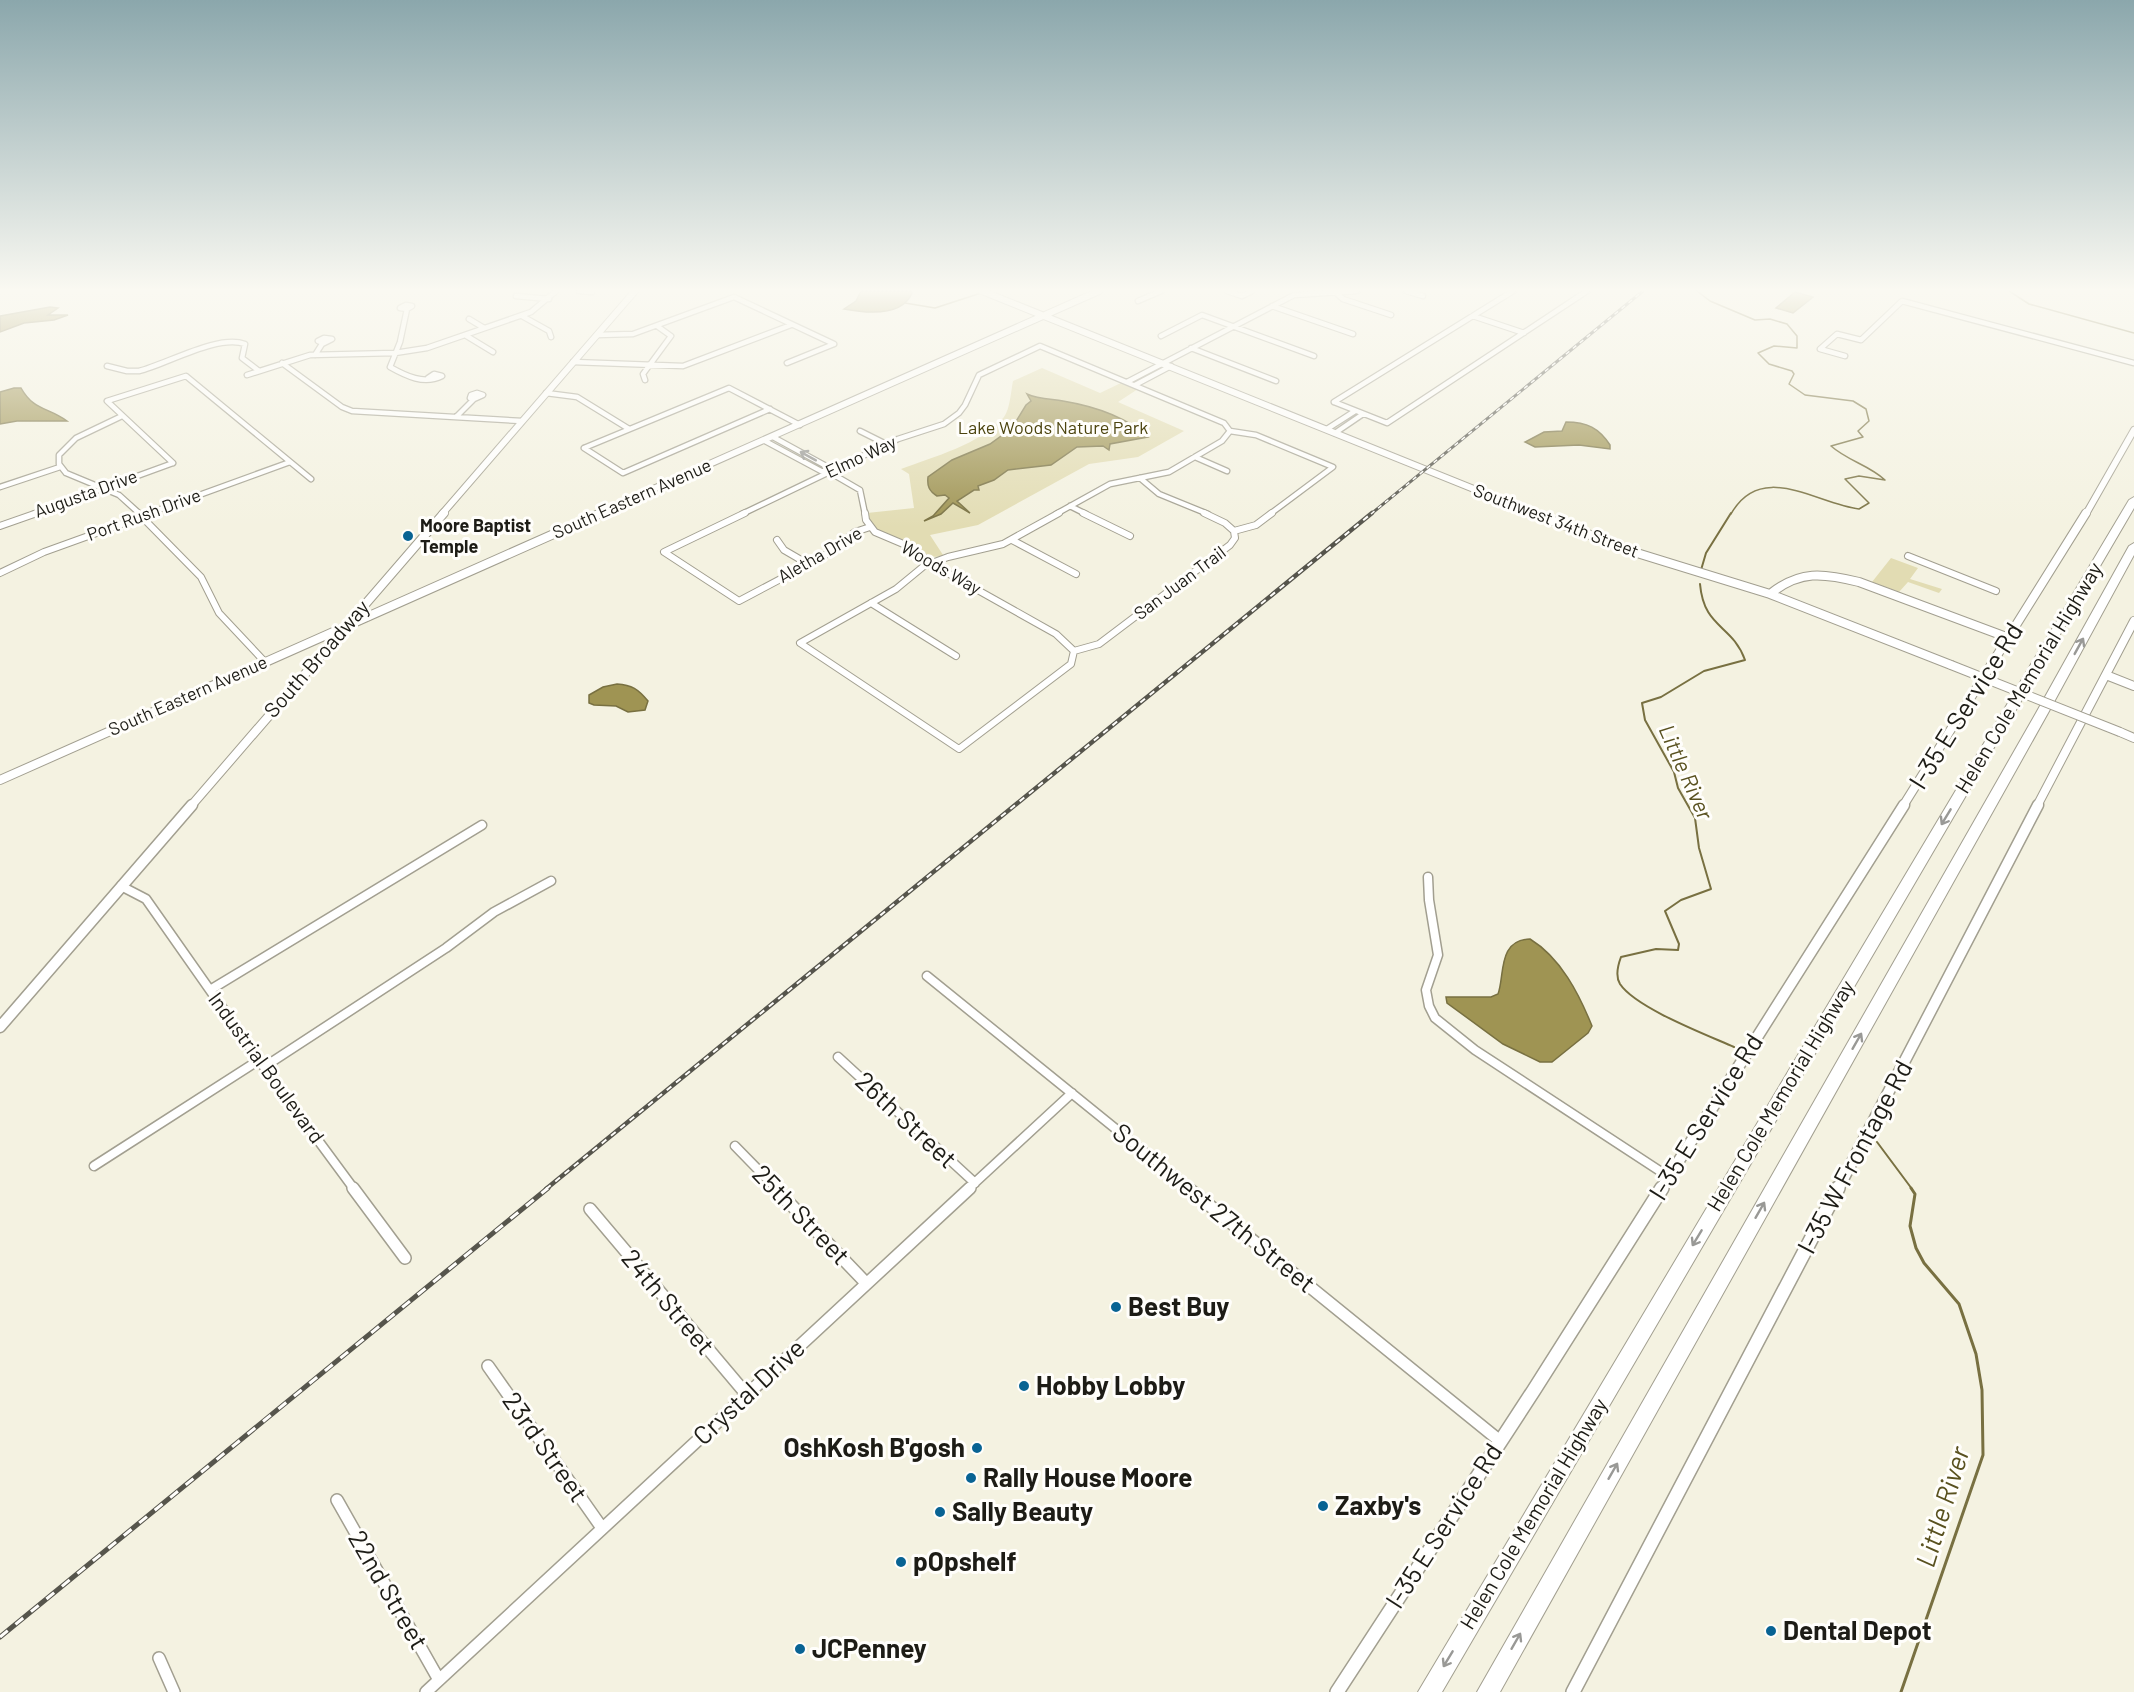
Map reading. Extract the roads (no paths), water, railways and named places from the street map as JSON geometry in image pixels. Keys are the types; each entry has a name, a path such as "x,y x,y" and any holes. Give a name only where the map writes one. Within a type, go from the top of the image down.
{"highway":[{"name":"Helen Cole Memorial Highway","path":"1429,1692 2134,500"},
{"name":"Helen Cole Memorial Highway","path":"1488,1692 2042,713 2134,546"}],"street":[{"path":"122,370 145,370"},
{"path":"247,375 259,370"},
{"path":"292,370 349,410 522,421"},
{"path":"395,370 411,379 428,378"},
{"name":"South Broadway","path":"0,1027 566,370"},
{"path":"645,380 643,374 646,370"},
{"name":"South Eastern Avenue","path":"0,780 923,370"},
{"name":"Elmo Way","path":"739,601 664,552 886,444 902,437 931,430 950,420 965,404 974,381 979,375 990,370"},
{"name":"Elmo Way","path":"1098,370 1127,382"},
{"path":"1127,382 1150,370"},
{"path":"1135,385 1163,370"},
{"name":"Southwest 34th Street","path":"1181,370 1588,535 1636,553 1770,594 2134,738"},
{"path":"1248,370 1276,381"},
{"path":"1386,370 1335,402 1387,423 1468,370"},
{"path":"265,662 219,613 201,577 123,497 66,473 58,461 61,451 71,441 91,428 122,416 107,401 186,376 310,478"},
{"path":"1074,651 1071,664 959,748 800,643 896,590 931,562 998,546 1012,540 1110,484 1169,472 1222,441 1230,431 1220,421 1127,382"},
{"path":"770,409 623,473 584,448 729,388 770,409 800,425"},
{"path":"546,393 577,397 629,429"},
{"path":"456,417 474,399"},
{"path":"1327,429 1355,411"},
{"path":"1335,432 1363,414"},
{"name":"Augusta Drive","path":"0,526 173,463 122,416"},
{"name":"I-35 E Service Rd","path":"1337,1692 1669,1177 2071,539 2134,430"},
{"path":"860,431 886,444"},
{"name":"San Juan Trail","path":"1074,651 1099,644 1230,545 1235,538 1234,531 1256,525 1333,467 1256,435 1230,431"},
{"path":"773,437 828,467 830,472"},
{"path":"765,441 820,471 830,472 860,490 866,520 870,527"},
{"path":"1195,457 1227,471"},
{"name":"Port Rush Drive","path":"0,573 38,554 290,462"},
{"path":"0,487 60,467"},
{"path":"1140,478 1151,489 1221,521 1234,531"},
{"path":"1070,506 1130,536"},
{"name":"Woods Way","path":"870,527 885,538 908,546 931,562 1056,634 1074,651"},
{"name":"Aletha Drive","path":"739,601 824,556 855,532 870,527"},
{"path":"777,540 784,550 808,564"},
{"path":"1012,540 1076,574"},
{"path":"1908,556 1996,591"},
{"path":"1770,594 1791,578 1807,575 1838,576 2009,638"},
{"path":"871,603 956,656"},
{"name":"I-35 W Frontage Rd","path":"1573,1692 2134,621"},
{"path":"2106,675 2134,686"},
{"path":"210,990 482,825"},
{"path":"1428,877 1429,900 1438,955 1426,990 1429,1006 1435,1018 1475,1050 1669,1177"},
{"path":"94,1166 446,948 494,912 551,881"},
{"name":"Industrial Boulevard","path":"121,886 146,899 261,1064 405,1258"},
{"name":"Southwest 27th Street","path":"927,976 1500,1441"},
{"name":"26th Street","path":"838,1057 975,1183"},
{"name":"Crystal Drive","path":"426,1692 1072,1093"},
{"name":"25th Street","path":"735,1146 866,1283"},
{"name":"24th Street","path":"590,1209 747,1395"},
{"name":"23rd Street","path":"488,1366 602,1528"},
{"name":"22nd Street","path":"337,1500 440,1680"},
{"path":"159,1658 174,1692"}],"waterway":[{"name":"Little River","path":"1731,514 1743,498 1758,490 1774,487 1790,489 1859,509 1869,503 1845,479 1859,476 1885,480 1831,446 1863,437 1858,431 1869,421 1866,409 1853,401 1805,395 1789,384 1794,374 1789,370"},
{"name":"Little River","path":"1701,570 1706,553 1731,513"},
{"name":"Little River","path":"1700,584 1707,610 1733,639 1745,660 1704,671 1661,697 1642,703 1645,720 1674,772 1678,788 1695,818 1699,848 1711,889 1681,900 1665,911 1679,944 1678,950 1656,949 1621,957 1617,974 1620,984 1641,1002 1673,1020 1734,1047"},
{"name":"Little River","path":"1877,1142 1912,1189"},
{"name":"Little River","path":"1901,1692 1983,1455 1982,1390 1976,1354 1959,1304 1924,1263 1916,1248 1910,1226 1915,1194 1911,1188"}],"railway":[{"path":"1371,514 1547,370"},
{"path":"546,1189 1372,513"},
{"path":"0,1637 548,1188"}],"place":[{"name":"Moore Baptist Temple","path":"408,536"},
{"name":"Best Buy","path":"1116,1307"},
{"name":"Hobby Lobby","path":"1024,1386"},
{"name":"OshKosh B'gosh","path":"977,1448"},
{"name":"Rally House Moore","path":"971,1478"},
{"name":"Zaxby's","path":"1323,1506"},
{"name":"Sally Beauty","path":"940,1512"},
{"name":"pOpshelf","path":"901,1562"},
{"name":"Dental Depot","path":"1771,1631"},
{"name":"JCPenney","path":"800,1649"}],"park label":[{"name":"Lake Woods Nature Park","path":"1053,428"}]}
